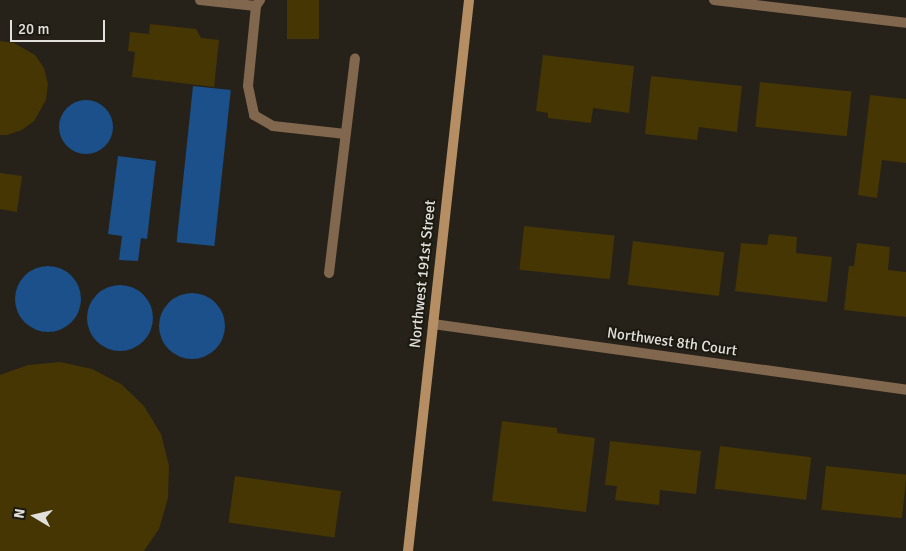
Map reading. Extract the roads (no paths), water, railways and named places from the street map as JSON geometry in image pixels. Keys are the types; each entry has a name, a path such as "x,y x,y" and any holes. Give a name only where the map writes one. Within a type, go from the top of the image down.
{"street":[{"path":"200,0 258,3 248,86 254,115 273,126 346,134"},
{"name":"Northwest 191st Street","path":"408,551 469,0"},
{"path":"714,0 906,22"},
{"path":"329,273 355,59"},
{"name":"Northwest 8th Court","path":"433,324 906,390"}],"water":[{"path":"193,86 231,90 214,246 177,242"},
{"path":"86,100 96,102 105,108 111,117 113,127 111,137 105,146 96,152 86,154 76,152 67,146 61,137 59,127 61,117 67,108 76,102"},
{"path":"118,156 156,161 147,239 141,238 138,261 119,260 122,236 108,234"},
{"path":"48,266 61,268 76,281 79,286 81,299 79,312 66,327 61,330 48,332 35,330 20,317 17,312 15,299 17,286 30,271 35,268"},
{"path":"114,285 126,285 138,290 148,300 153,312 151,331 138,346 126,351 114,351 102,346 92,336 87,324 87,312 92,300 102,290"},
{"path":"192,293 204,296 215,303 222,314 225,326 222,338 215,349 204,356 192,359 180,356 169,349 162,338 159,326 162,314 169,303 180,296"}]}
